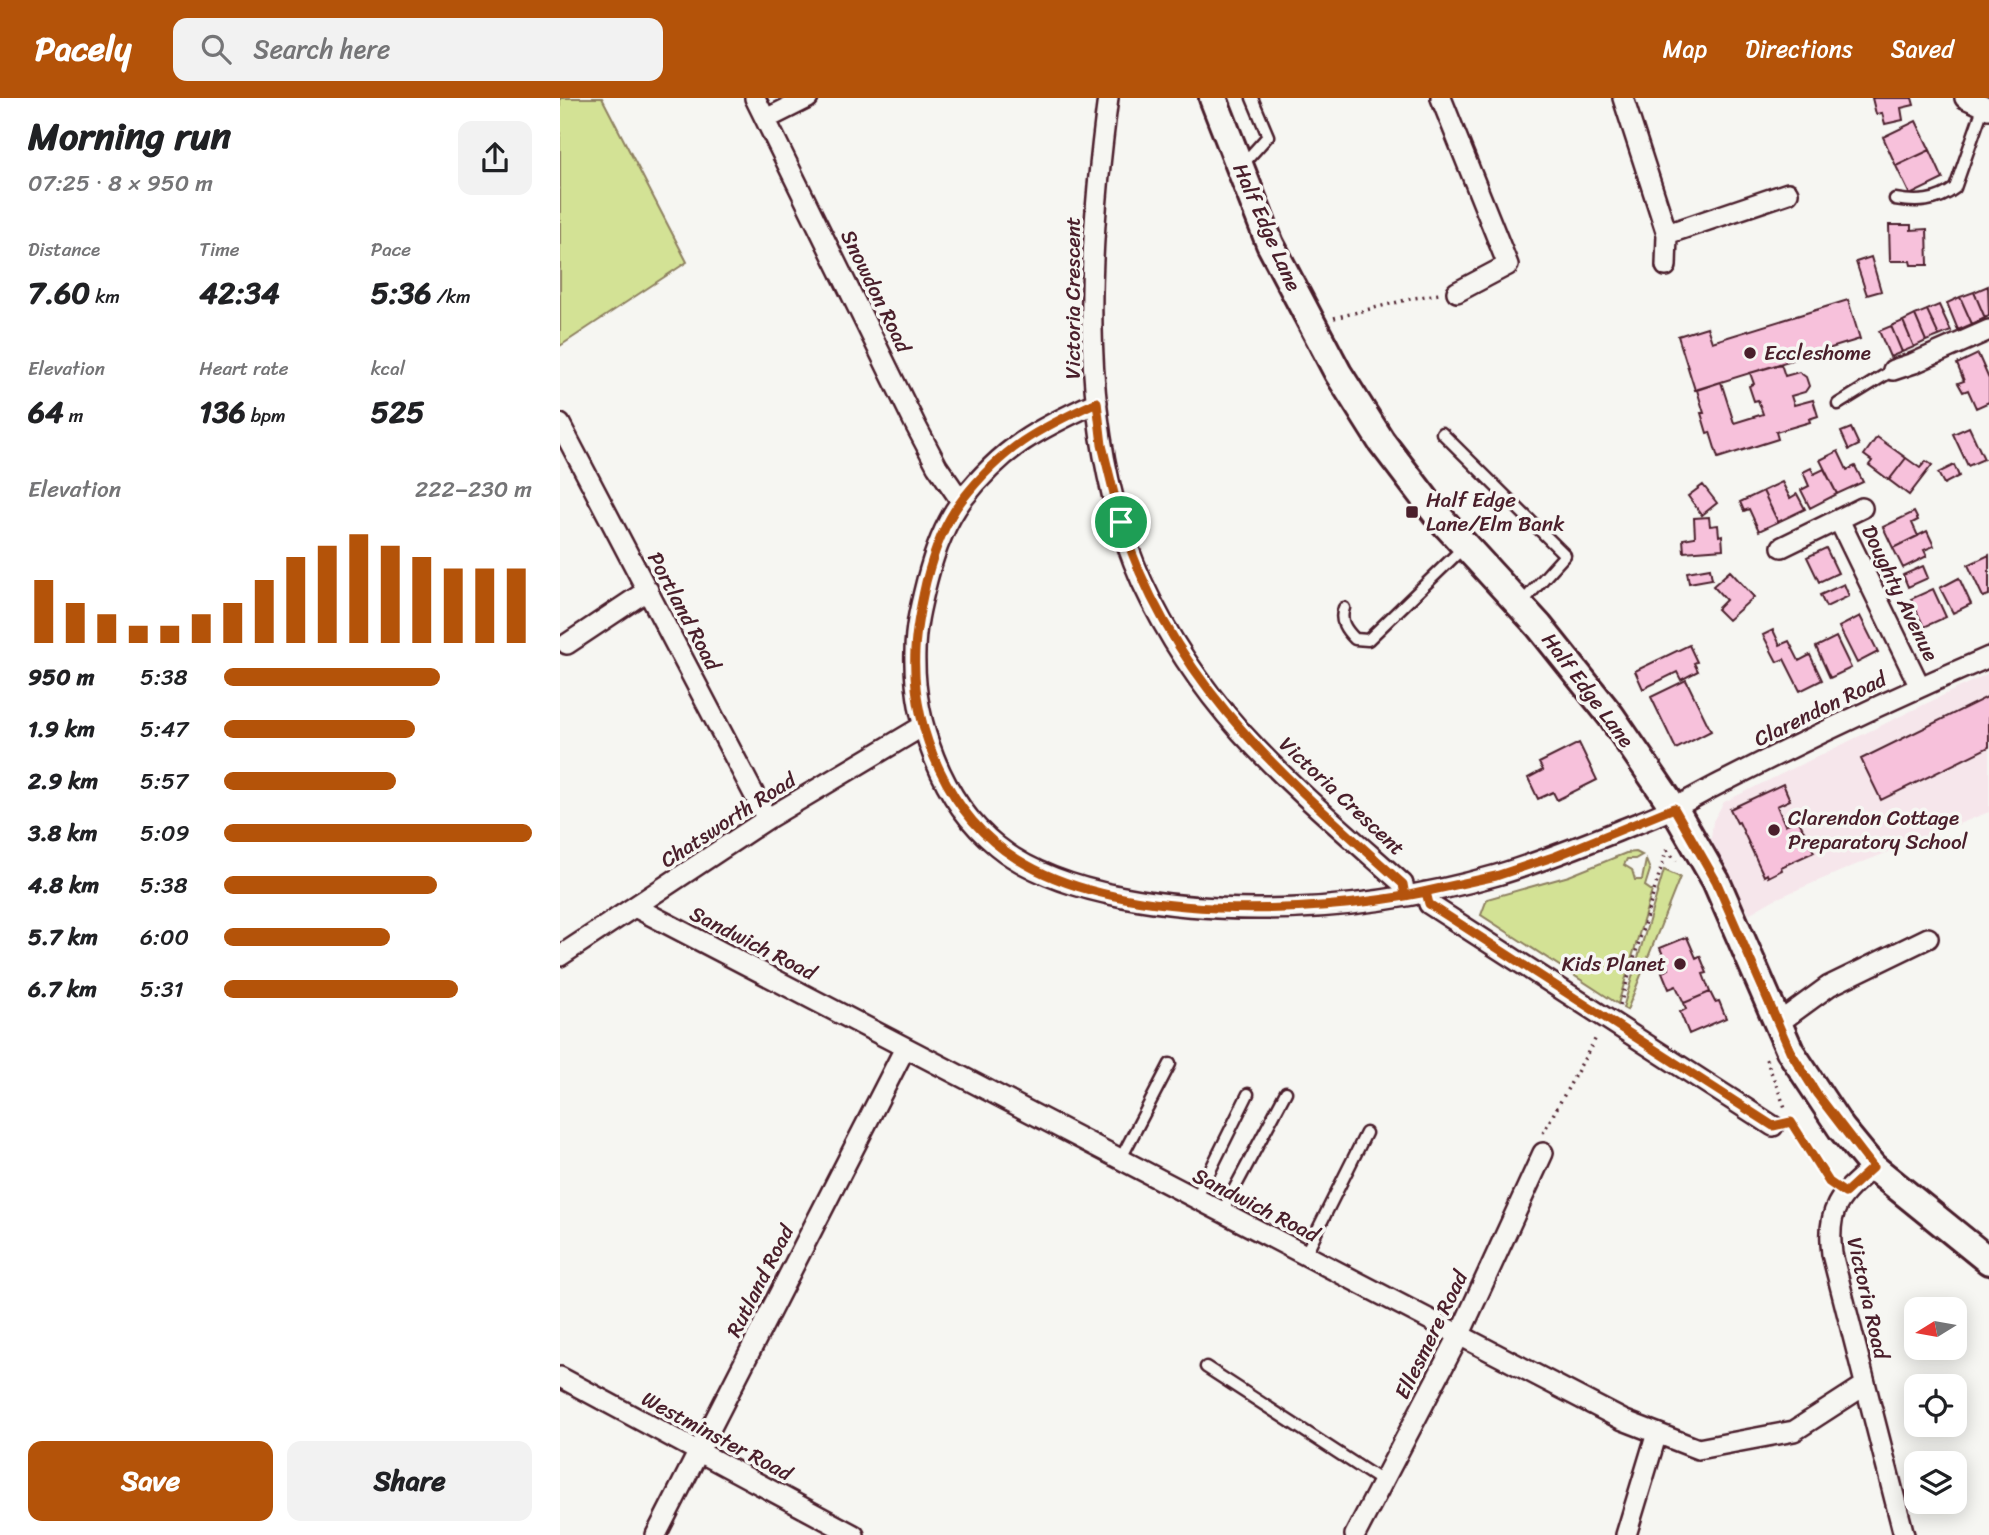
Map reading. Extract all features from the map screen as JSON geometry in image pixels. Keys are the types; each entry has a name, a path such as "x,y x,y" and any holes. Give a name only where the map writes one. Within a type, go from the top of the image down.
{"main road":[{"name":"Half Edge Lane","path":"1213,98 1270,244 1338,373 1381,441 1438,516 1520,605 1611,716 1674,808 1716,881 1777,1024 1790,1051 1817,1094 1873,1167 1989,1261"}],"street":[{"name":"Snowdon Road","path":"755,98 921,436 961,501"},
{"path":"766,119 808,98"},
{"name":"Victoria Crescent","path":"1108,98 1098,175 1092,313 1102,445 1128,545 1142,581 1178,648 1241,732 1306,796 1403,884 1405,896"},
{"path":"1441,98 1508,265 1457,292"},
{"path":"1623,98 1667,234 1666,266"},
{"path":"1965,98 1986,108"},
{"path":"1667,234 1788,193"},
{"path":"1893,370 1989,330"},
{"name":"Clarendon Road","path":"1097,402 1031,434 1009,450 961,501 937,548 917,626 915,653 923,726 946,782 960,804 996,846 1019,861 1073,884 1127,897 1216,909 1292,908 1405,896 1496,876 1556,856 1674,808 1726,780 1920,687 1989,657"},
{"name":"Portland Road","path":"560,424 767,819"},
{"name":"Doughty Avenue","path":"1782,547 1862,508"},
{"name":"Doughty Avenue","path":"1839,520 1920,687"},
{"path":"567,644 648,590"},
{"name":"Chatsworth Road","path":"560,956 767,819 923,726"},
{"path":"1426,892 1429,904 1773,1126"},
{"name":"Sandwich Road","path":"635,907 1623,1420 1698,1450 1794,1431 1866,1387"},
{"path":"1777,1024 1829,986 1928,938"},
{"name":"Rutland Road","path":"656,1535 905,1048"},
{"name":"Ellesmere Road","path":"1355,1535 1459,1336 1543,1153"},
{"name":"Victoria Road","path":"1873,1167 1845,1193 1833,1213 1830,1237 1904,1535"},
{"name":"Westminster Road","path":"560,1377 854,1535"},
{"path":"1626,1535 1657,1433"}],"lane":[{"path":"1240,167 1268,136 1252,98"},
{"path":"1895,199 1925,201 1948,194 1955,188 1986,108"},
{"path":"1838,404 1893,370"},
{"path":"1443,433 1565,555 1520,605"},
{"path":"1344,608 1342,621 1346,630 1355,639 1368,640 1465,545"},
{"path":"1120,1160 1170,1064"},
{"path":"1222,1212 1286,1092"},
{"path":"1196,1199 1248,1094"},
{"path":"1305,1255 1366,1133"},
{"path":"1206,1367 1382,1482"}],"path":[{"path":"1312,324 1413,298 1457,292"},
{"path":"1543,1153 1543,1133 1611,1021 1667,849 1674,808"},
{"path":"1773,1126 1791,1122 1829,1182 1845,1193"}],"shaded area":[{"path":"1989,673 1989,812 1773,900 1749,914 1711,839 1713,821 1724,802"}],"green space":[{"path":"560,98 602,98 687,262 560,346"},
{"path":"1636,852 1642,855 1627,859 1624,865 1632,870 1635,880 1642,880 1646,860 1650,870 1645,886 1652,891 1618,1004 1481,915 1487,899 1569,876 1626,853"},
{"path":"1664,870 1680,877 1627,1010 1623,1008"}],"building":[{"path":"1872,98 1912,98 1914,105 1901,108 1903,120 1885,124 1882,113 1876,114"},
{"path":"1916,121 1930,150 1896,166 1883,137"},
{"path":"1930,150 1943,179 1910,195 1896,166"},
{"path":"1889,225 1911,225 1911,230 1927,229 1928,265 1890,261"},
{"path":"1871,257 1881,291 1867,295 1856,262"},
{"path":"1988,286 1989,316 1985,318 1974,292"},
{"path":"1974,292 1985,318 1972,324 1960,297"},
{"path":"1960,297 1972,324 1958,330 1947,303"},
{"name":"Eccleshome","path":"1848,300 1860,339 1695,390 1678,336 1707,327 1712,342"},
{"path":"1939,305 1951,331 1939,336 1927,310"},
{"path":"1927,310 1939,336 1926,341 1915,315"},
{"path":"1915,315 1926,341 1914,347 1903,321"},
{"path":"1903,321 1914,347 1902,352 1891,326"},
{"path":"1891,326 1902,352 1890,357 1879,331"},
{"path":"1978,354 1989,379 1989,402 1976,408 1968,390 1963,392 1958,383 1964,381 1957,364"},
{"path":"1781,364 1785,376 1799,372 1806,377 1809,386 1805,392 1791,396 1794,405 1813,400 1818,416 1809,419 1810,422 1776,432 1778,439 1718,458 1710,432 1707,433 1697,390 1721,382 1734,423 1763,414 1758,400 1754,401 1749,386 1754,384 1750,373"},
{"path":"1969,427 1984,459 1968,466 1953,434"},
{"path":"1851,428 1859,445 1849,450 1841,432"},
{"path":"1877,437 1906,458 1889,480 1869,465 1872,461 1864,455"},
{"path":"1838,451 1847,470 1855,466 1863,482 1837,494 1820,460"},
{"path":"1906,458 1920,468 1926,461 1932,465 1909,495 1889,480"},
{"path":"1954,465 1959,476 1944,484 1938,473"},
{"path":"1811,468 1814,474 1824,469 1837,494 1810,508 1801,490 1809,486 1803,472"},
{"path":"1782,482 1790,498 1797,494 1805,509 1778,522 1763,491"},
{"path":"1703,485 1717,503 1702,515 1688,496"},
{"path":"1763,491 1778,522 1759,531 1749,509 1744,511 1740,502"},
{"path":"1914,512 1918,520 1912,523 1918,536 1893,548 1883,527"},
{"path":"1709,517 1710,526 1718,525 1723,549 1684,552 1683,539 1695,537 1694,518"},
{"path":"1927,531 1934,546 1924,550 1927,556 1903,568 1893,548"},
{"path":"1826,548 1838,573 1819,582 1807,557"},
{"path":"1989,555 1989,595 1983,597 1968,565"},
{"path":"1923,566 1928,578 1908,587 1903,575"},
{"path":"1710,568 1712,579 1689,583 1687,572"},
{"path":"1730,571 1754,597 1728,620 1717,609 1726,600 1713,586"},
{"path":"1959,578 1971,604 1953,613 1940,588"},
{"path":"1844,584 1849,596 1826,607 1820,595"},
{"path":"1933,589 1946,617 1924,627 1911,599"},
{"path":"1860,616 1878,652 1857,663 1839,627"},
{"path":"1773,630 1780,645 1789,641 1799,661 1810,655 1822,680 1800,691 1784,659 1777,662 1763,635"},
{"path":"1836,637 1851,668 1830,678 1816,647"},
{"path":"1689,645 1698,671 1681,680 1677,672 1643,689 1635,671"},
{"path":"1686,680 1711,731 1676,749 1651,697"},
{"path":"1989,696 1989,747 1881,800 1861,759"},
{"path":"1579,743 1597,780 1557,800 1553,792 1538,799 1528,778 1543,770 1539,763"},
{"path":"1783,784 1790,800 1777,806 1785,825 1798,819 1814,852 1781,867 1782,870 1768,877 1767,874 1764,876 1739,822 1737,823 1730,809"},
{"path":"1687,937 1696,958 1700,956 1707,973 1703,974 1710,992 1684,1003 1676,986 1669,989 1662,972 1669,969 1660,948"},
{"path":"1710,992 1715,1002 1719,1001 1726,1018 1689,1034 1680,1012 1686,1009 1684,1003"}],"place":[{"name":"Eccleshome","path":"1750,353"},
{"name":"Half Edge Lane/Elm Bank","path":"1412,512"},
{"name":"Clarendon Cottage Preparatory School","path":"1774,830"},
{"name":"Kids Planet","path":"1680,964"}],"route":[{"path":"1121,522 1102,445 1097,402 1031,434 1009,450 961,501 937,548 929,570 917,626 916,680 923,726 946,782 977,826 996,846 1037,870 1089,889 1216,909 1292,908 1405,896 1426,892 1429,904 1773,1126 1791,1122 1829,1182 1845,1193 1873,1167 1841,1128 1790,1051 1716,881 1674,808 1556,856 1496,876 1405,896 1403,884 1306,796 1241,732 1224,711 1178,648 1154,607 1121,522"}]}
